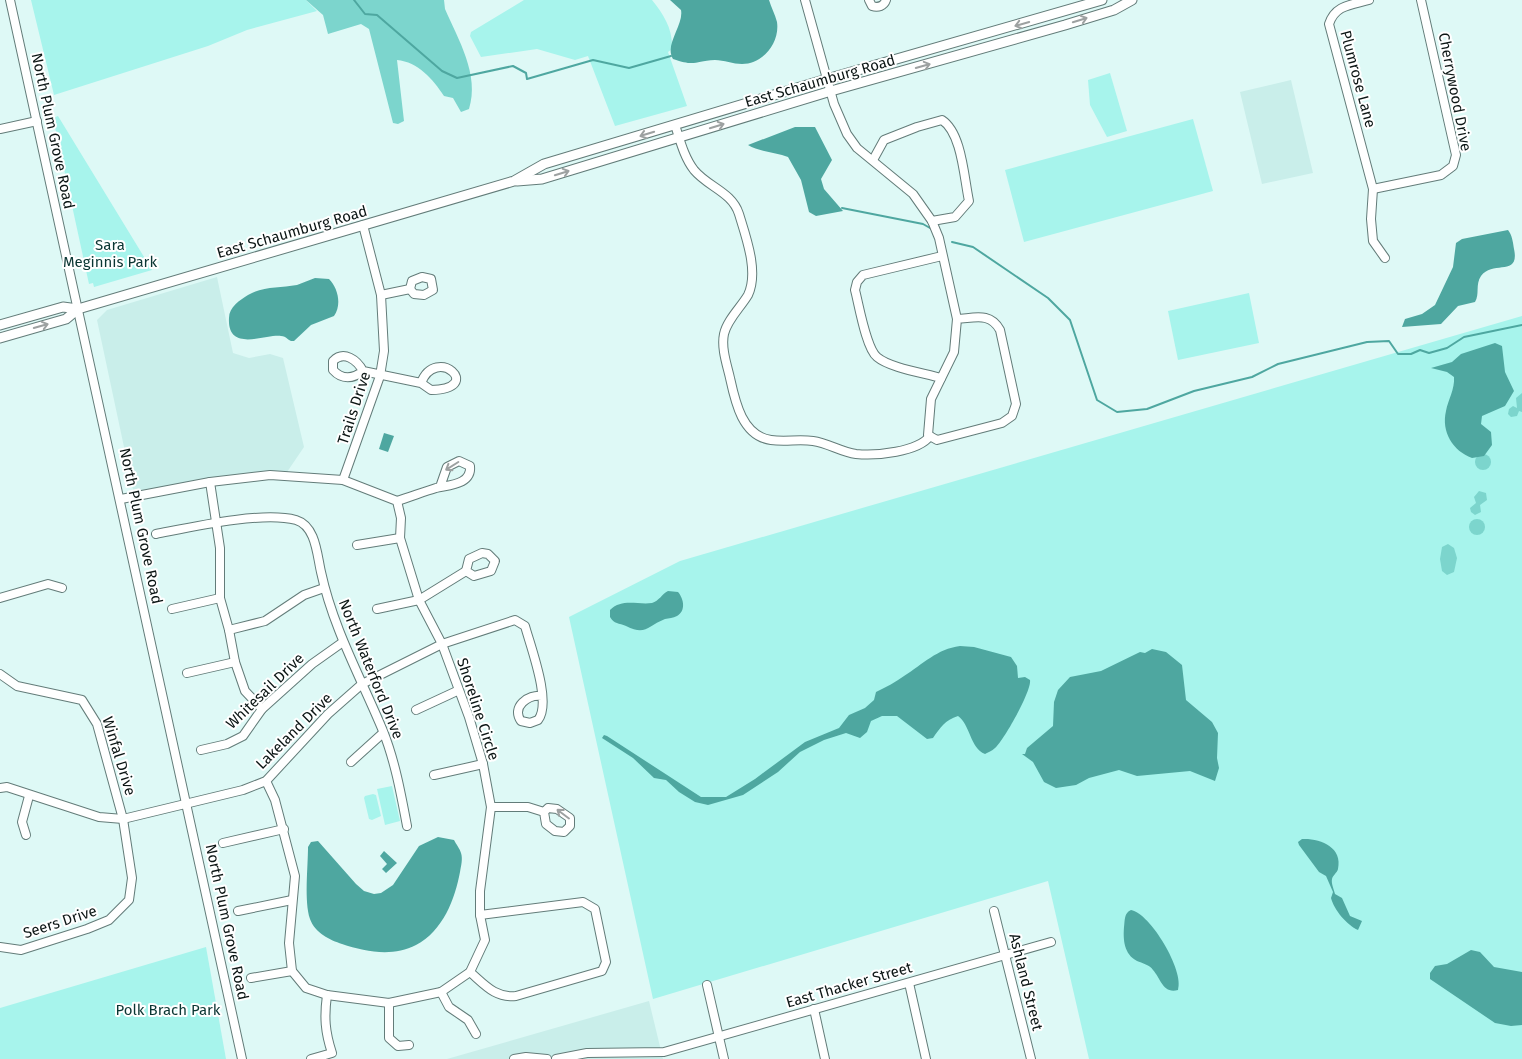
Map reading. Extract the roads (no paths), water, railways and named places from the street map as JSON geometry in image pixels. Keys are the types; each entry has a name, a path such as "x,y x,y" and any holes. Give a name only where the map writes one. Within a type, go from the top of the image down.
{"main road":[{"name":"East Schaumburg Road","path":"514,181 544,164 827,79 1102,0"},
{"name":"East Schaumburg Road","path":"0,338 66,319 78,309 514,181 542,179 831,91 1065,25 1114,10 1132,0"},
{"name":"East Schaumburg Road","path":"0,325 63,307 78,309"}],"street":[{"name":"North Plum Grove Road","path":"10,0 188,803 242,1059"},
{"path":"675,125 686,159 695,171 730,198 738,212 749,254 753,279 748,294 724,333 727,364 740,416 754,431 770,440 813,441 845,452 870,455 895,452 925,443 929,435 931,399 954,352 957,319 942,256 932,220 912,194 857,148 847,134 827,79 805,0"},
{"path":"868,0 872,6 878,7 884,5 886,0"},
{"name":"Plumrose Lane","path":"1369,0 1340,8 1335,11 1329,24 1373,189 1371,219 1373,241 1385,258"},
{"name":"Cherrywood Drive","path":"1373,189 1441,176 1453,166 1456,155 1421,0"},
{"path":"873,160 884,140 916,126 942,120 950,125 956,136 969,201 955,217 932,220"},
{"path":"0,129 37,121"},
{"name":"Trails Drive","path":"343,480 380,376 384,351 381,295 364,225"},
{"path":"940,378 876,357 870,346 855,290 857,282 863,275 942,256"},
{"path":"381,295 410,289"},
{"path":"929,435 937,440 1002,423 1012,416 1016,404 1000,330 995,321 987,317 957,319"},
{"path":"363,371 421,383"},
{"path":"121,499 210,482 270,475 343,480 398,501 440,487"},
{"path":"210,482 220,548 220,598 235,662 245,690 262,709"},
{"name":"Shoreline Circle","path":"398,501 401,518 400,538 420,600 442,644 469,717 491,807 480,891 480,915 485,940 470,972"},
{"name":"North Waterford Drive","path":"156,534 217,523 260,518 296,520 306,526 313,536 324,588 343,642 384,733 395,770 407,826"},
{"path":"357,545 400,538"},
{"path":"377,609 420,600 466,572"},
{"path":"0,598 48,584 62,588"},
{"path":"229,630 265,621 304,595 324,588"},
{"path":"172,610 220,598"},
{"name":"Lakeland Drive","path":"0,788 7,787 29,796 99,817 123,819 243,790 266,781 328,714 362,684 442,644 514,620 525,626 542,696"},
{"name":"Whitesail Drive","path":"201,750 227,744 243,736 262,709 312,664 343,642"},
{"path":"187,673 235,662"},
{"name":"Winfal Drive","path":"0,674 17,686 82,700 88,706 97,724 123,819"},
{"path":"416,710 458,690"},
{"path":"351,762 384,733"},
{"path":"434,775 482,764"},
{"path":"266,781 275,800 284,829 295,876 289,943 292,971 306,988 327,995 389,1003 441,992 470,972 496,994 504,997 516,996 602,971 606,962 594,909 583,902 480,915"},
{"path":"26,834 22,822 29,796"},
{"path":"491,807 528,808 544,812"},
{"name":"Seers Drive","path":"0,947 20,950 109,920 120,910 129,900 132,878 123,819"},
{"path":"223,842 284,829"},
{"path":"238,911 292,900"},
{"name":"Ashland Street","path":"994,912 1031,1059"},
{"name":"East Thacker Street","path":"556,1059 587,1052 664,1052 909,983 1005,953 1051,942"},
{"path":"252,978 292,971"},
{"path":"909,983 926,1059"},
{"path":"707,985 724,1059"},
{"path":"441,992 449,1007 468,1020 476,1034"},
{"path":"311,1059 332,1053 325,1034 324,1017 327,995"},
{"path":"389,1003 389,1038 398,1046 409,1045"},
{"path":"814,1009 825,1059"},
{"path":"514,1059 526,1057 546,1059"}],"waterway":[{"path":"354,0 365,14 377,15 442,71 457,78 513,66 526,73 527,79 593,60 629,68 671,56"},
{"path":"842,208 923,224 930,228"},
{"path":"952,242 973,247 1048,298 1070,320 1097,400 1117,412 1147,409 1194,391 1252,377 1278,364 1367,342 1389,341 1398,354 1411,354 1420,350 1429,353 1447,348 1464,337 1522,325"}],"park label":[{"name":"Sara Meginnis Park","path":"110,254"},
{"name":"Polk Brach Park","path":"168,1010"}]}
